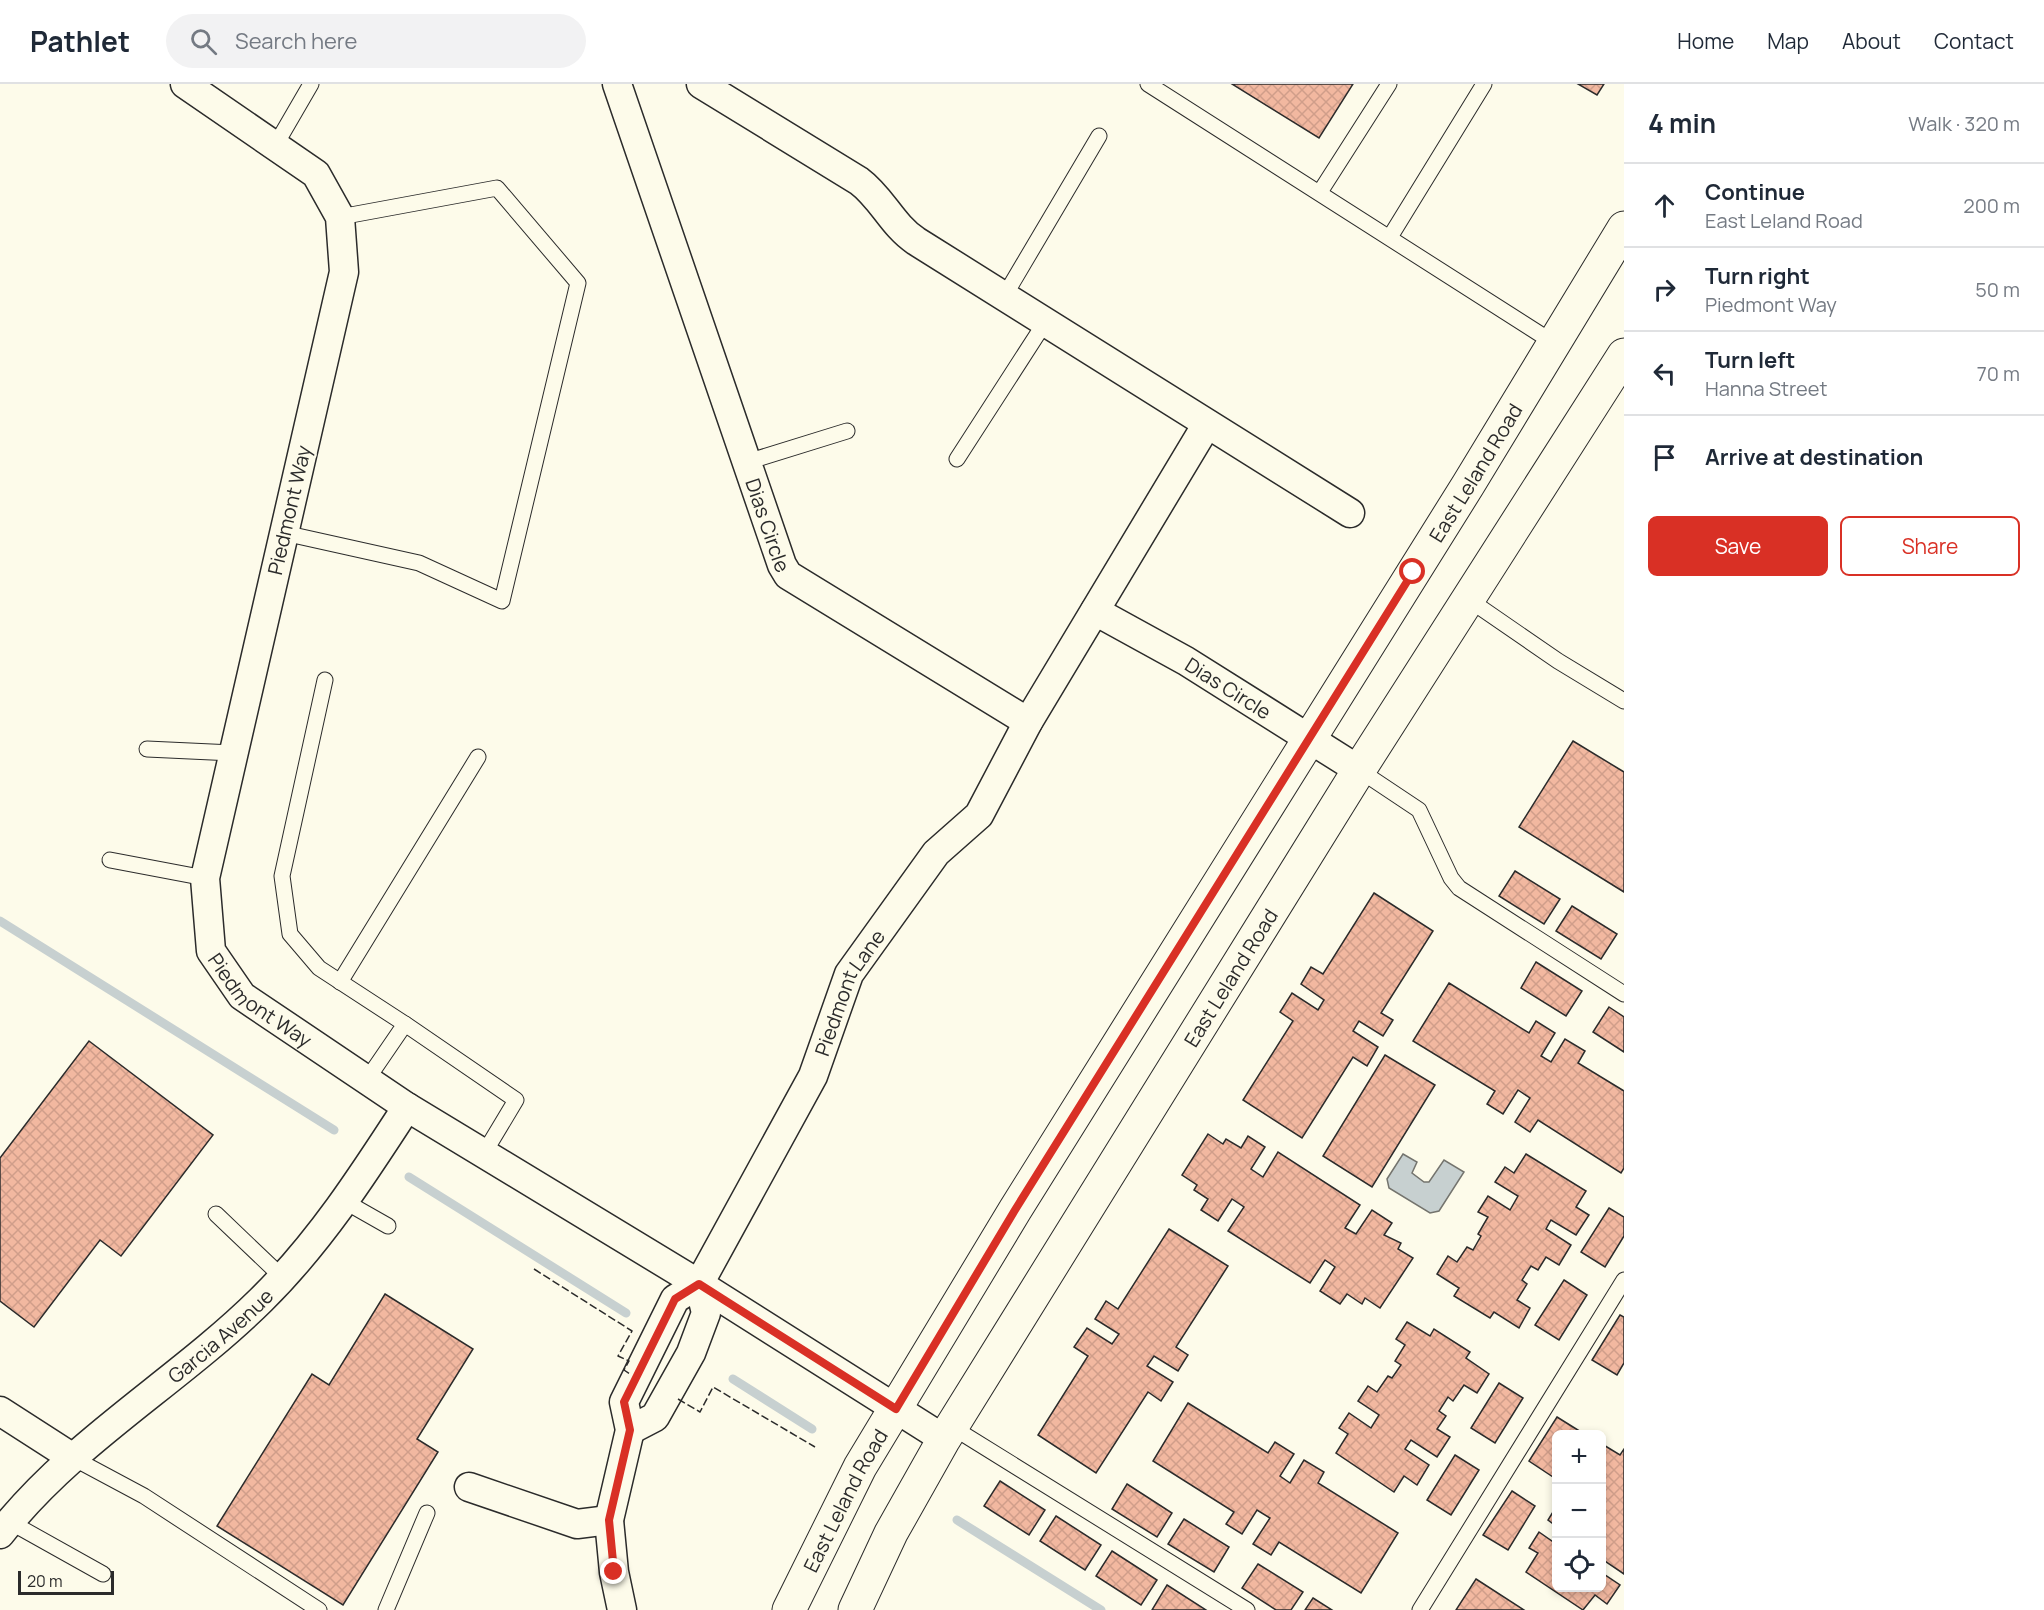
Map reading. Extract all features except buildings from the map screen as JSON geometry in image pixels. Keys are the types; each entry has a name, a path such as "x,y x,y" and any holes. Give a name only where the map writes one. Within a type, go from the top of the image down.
{"main road":[{"name":"East Leland Road","path":"789,1610 836,1510 1021,1201 1624,228"},
{"name":"East Leland Road","path":"855,1610 891,1533 948,1433 1359,770 1624,355"}],"street":[{"name":"Piedmont Way","path":"185,84 316,174 340,217 344,272 205,878 211,951 242,996 366,1081 483,1155 699,1284 896,1409 948,1433"},
{"name":"Dias Circle","path":"617,84 782,566 788,575 1028,722"},
{"path":"701,84 859,181 868,188 905,233 1350,513"},
{"path":"1028,722 1207,424"},
{"name":"Dias Circle","path":"1095,611 1186,661 1359,770"},
{"name":"Piedmont Lane","path":"699,1284 813,1076 849,974 936,853 979,815 1028,722"},
{"name":"Garcia Avenue","path":"5,1528 73,1458 222,1334 282,1277 344,1202 407,1107"},
{"path":"622,1610 614,1572 609,1520 630,1430 655,1417 691,1353 706,1313 699,1284"},
{"path":"0,1411 73,1458"},
{"path":"469,1487 577,1524 609,1520"}],"lane":[{"path":"275,146 311,84"},
{"path":"1148,84 1554,343"},
{"path":"1320,192 1389,84"},
{"path":"1390,237 1484,84"},
{"path":"1005,295 1099,136"},
{"path":"284,533 419,563 502,601 578,283 497,188 340,217"},
{"path":"957,459 1046,321"},
{"path":"747,462 847,431"},
{"path":"1468,600 1558,661 1624,701"},
{"path":"325,680 282,876 291,933 319,968 516,1100 483,1155"},
{"path":"147,749 233,753"},
{"path":"340,982 478,757"},
{"path":"1359,770 1419,810 1458,888 1624,993"},
{"path":"110,860 205,878"},
{"path":"366,1081 405,1024"},
{"path":"344,1202 388,1226"},
{"path":"216,1214 282,1277"},
{"path":"1420,1610 1624,1280"},
{"path":"948,1433 1015,1466 1247,1610"},
{"path":"73,1458 144,1496 319,1610"},
{"path":"386,1610 427,1513"},
{"path":"5,1528 103,1574"}],"shaded area":[{"path":"1403,1154 1417,1162 1412,1173 1424,1182 1429,1182 1444,1160 1464,1172 1439,1211 1430,1213 1389,1188 1387,1179"}],"waterway":[{"path":"0,921 334,1130"},
{"path":"409,1177 626,1313"},
{"path":"733,1379 812,1429"},
{"path":"957,1520 1101,1610"}],"fence":[{"path":"534,1269 632,1331 618,1356 629,1361 624,1370 630,1374"},
{"path":"678,1399 700,1412 713,1387 815,1447"}],"route":[{"path":"614,1572 609,1520 630,1430 624,1402 639,1378 675,1299 699,1284 896,1409 1015,1210 1413,572"}]}
